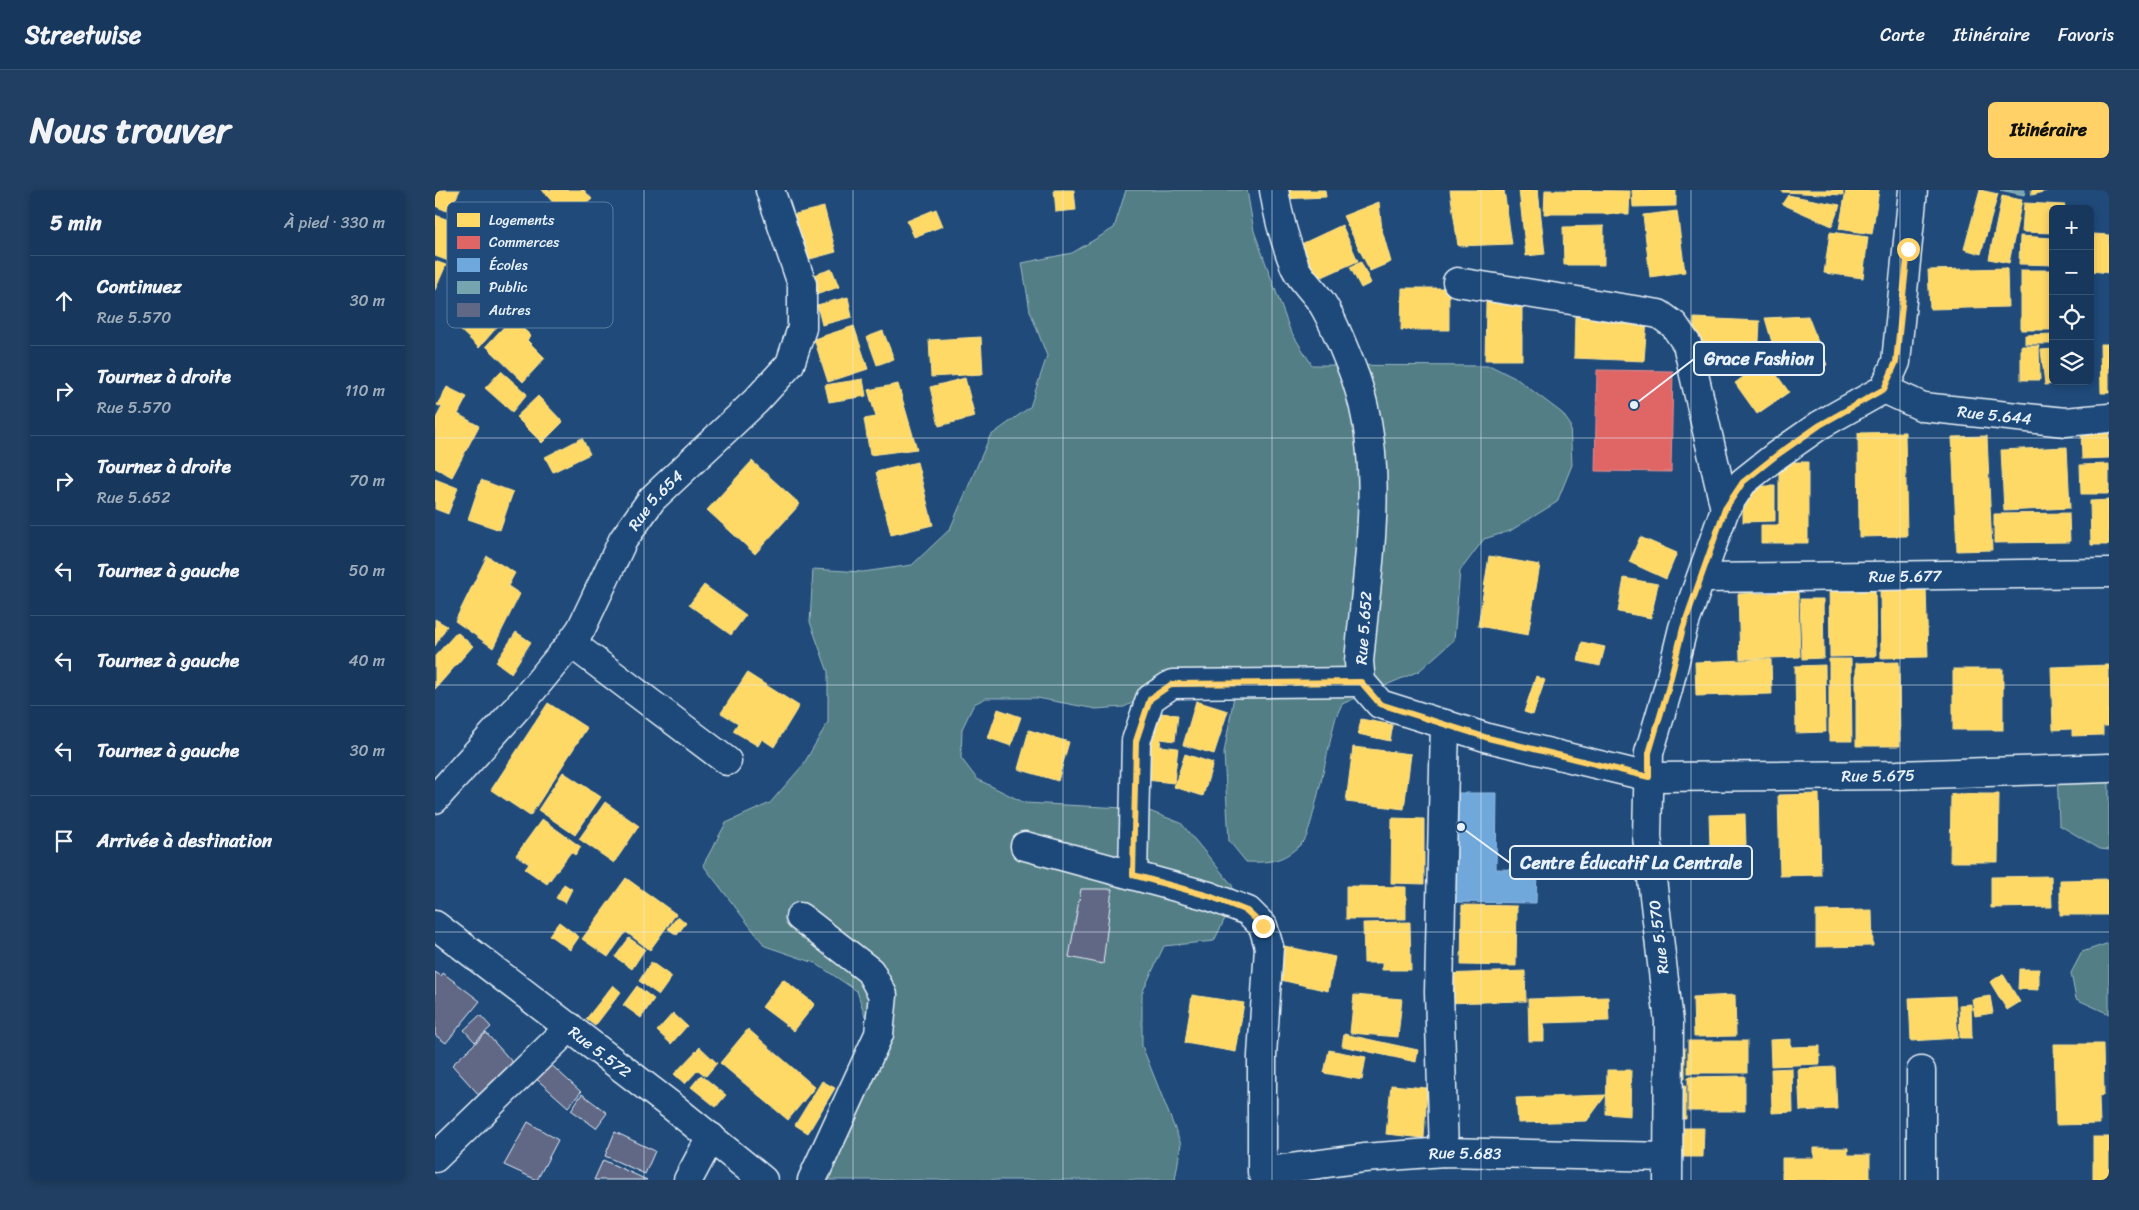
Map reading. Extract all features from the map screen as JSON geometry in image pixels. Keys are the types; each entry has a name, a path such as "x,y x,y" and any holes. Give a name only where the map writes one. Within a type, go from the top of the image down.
{"street":[{"name":"Rue 5.654","path":"435,799 525,700 571,643 581,629 623,540 652,499 756,401 790,364 802,328 802,284 770,190"},
{"name":"Rue 5.652","path":"1274,190 1278,214 1296,268 1323,304 1351,367 1366,419 1373,470 1370,537 1359,662 1361,682 1380,704 1488,738 1649,777"},
{"path":"1884,389 1896,362 1913,190"},
{"path":"1457,282 1659,314 1675,325 1687,344 1725,509"},
{"name":"Rue 5.644","path":"1884,389 1923,407 2065,422 2109,418"},
{"name":"Rue 5.570","path":"1668,1168 1669,1022 1647,837 1649,753 1668,689 1683,628 1725,509 1743,482 1820,425 1884,389"},
{"name":"Rue 5.677","path":"1701,578 2109,573"},
{"path":"571,643 727,761"},
{"path":"1025,846 1133,875 1136,741 1150,699 1172,684 1361,682"},
{"path":"1443,1152 1439,992 1445,724"},
{"name":"Rue 5.675","path":"1649,777 1897,775 2109,768"},
{"name":"Rue 5.683","path":"1133,875 1209,896 1247,911 1263,926 1269,947 1262,1056 1262,1172 1364,1158 1443,1152 1668,1168"},
{"path":"800,917 870,971 883,995 879,1034 812,1180"},
{"name":"Rue 5.572","path":"435,925 570,1027 763,1180"},
{"path":"435,1158 570,1027"},
{"path":"1921,1071 1921,1180"},
{"path":"688,1180 711,1137"}],"green space":[{"path":"1126,190 1247,190 1254,231 1290,330 1312,365 1491,366 1517,379 1562,413 1570,424 1572,465 1557,502 1510,531 1484,539 1460,571 1454,640 1419,671 1342,704 1336,717 1307,834 1304,841 1297,848 1284,857 1271,861 1246,862 1229,841 1224,753 1234,696 1172,684 1124,707 1096,709 1037,698 986,698 974,704 962,729 961,758 977,779 1025,803 1144,809 1181,823 1232,885 1235,898 1214,941 1164,946 1142,993 1142,1046 1181,1144 1175,1180 828,1180 870,1089 873,1041 857,991 815,963 765,946 703,865 726,823 770,803 803,765 828,722 828,672 810,622 813,569 863,572 912,565 950,529 990,436 1030,407 1047,356 1030,311 1022,263 1072,253 1114,228"},
{"path":"2109,754 2109,850 2100,849 2059,825 2057,768 2079,755"},
{"path":"2109,943 2109,1014 2076,999 2071,973 2082,952"}],"building: Logements":[{"path":"435,190 460,190 454,202 447,202 447,211 435,206"},
{"path":"542,190 584,190 592,199 589,202 552,202"},
{"path":"1054,190 1074,190 1076,210 1056,212"},
{"path":"1281,190 1325,190 1326,197 1282,199"},
{"path":"1450,190 1504,190 1512,244 1458,246"},
{"path":"1519,190 1538,190 1545,254 1526,256"},
{"path":"1545,190 1630,191 1629,214 1544,214"},
{"path":"1632,190 1676,190 1676,206 1633,207"},
{"path":"1782,190 1843,190 1843,195 1782,192"},
{"path":"1846,190 1879,190 1872,234 1839,229"},
{"path":"1980,190 1998,194 1981,254 1964,249"},
{"path":"2031,190 2050,190 2032,195"},
{"path":"1788,195 1840,205 1832,226 1782,204"},
{"path":"2002,196 2022,200 2009,263 1989,259"},
{"path":"1379,202 1382,230 1391,262 1370,271 1343,216"},
{"path":"2024,203 2065,205 2049,205 2049,233 2022,232"},
{"path":"824,207 836,252 799,262 787,216"},
{"path":"936,209 943,226 914,237 907,221"},
{"path":"1677,211 1685,272 1650,277 1643,215"},
{"path":"435,215 447,219 447,260 435,256"},
{"path":"1342,225 1358,261 1311,282 1295,247"},
{"path":"1604,226 1604,265 1564,265 1563,227"},
{"path":"1830,232 1868,237 1863,278 1824,273"},
{"path":"2094,234 2109,235 2109,273 2094,271"},
{"path":"2020,236 2049,238 2049,265 2019,264"},
{"path":"435,261 446,265 435,290"},
{"path":"1361,262 1371,283 1361,288 1350,267"},
{"path":"2007,268 2008,307 1930,309 1928,270"},
{"path":"832,269 839,287 810,297 804,278"},
{"path":"2021,270 2049,270 2049,330 2021,330"},
{"path":"1402,288 1449,288 1449,330 1401,330"},
{"path":"848,297 852,317 822,325 817,305"},
{"path":"1486,302 1522,302 1522,360 1485,360"},
{"path":"1575,315 1647,320 1644,361 1574,358"},
{"path":"1808,316 1827,365 1781,374 1765,318"},
{"path":"1694,318 1760,321 1758,362 1733,360 1733,366 1716,365 1717,357 1693,356"},
{"path":"854,326 868,369 828,382 814,339"},
{"path":"458,328 496,328 479,348"},
{"path":"503,328 523,328 531,336 527,340 545,358 523,382 486,346"},
{"path":"883,331 894,359 877,365 867,337"},
{"path":"2049,334 2049,344 2025,344 2025,335"},
{"path":"981,337 983,374 931,377 929,340"},
{"path":"2100,344 2109,344 2109,393 2101,393"},
{"path":"2021,346 2039,346 2040,380 2021,380"},
{"path":"2049,349 2049,385 2045,385 2041,350"},
{"path":"1766,360 1789,392 1757,414 1735,383"},
{"path":"501,371 527,394 512,412 485,388"},
{"path":"965,378 975,417 939,426 930,387"},
{"path":"863,379 866,396 829,402 825,385"},
{"path":"898,384 917,449 870,455 864,419 876,417 868,390"},
{"path":"447,387 467,397 458,414 479,426 452,477 435,468 435,420 442,407 437,405"},
{"path":"538,396 563,422 542,443 516,417"},
{"path":"2109,429 2109,458 2082,459 2081,430"},
{"path":"1905,432 1907,536 1859,537 1858,433"},
{"path":"1987,436 1992,550 1957,551 1952,437"},
{"path":"582,438 590,454 553,472 545,457"},
{"path":"2067,447 2070,508 2004,511 2001,450"},
{"path":"752,461 800,504 755,554 707,510"},
{"path":"917,462 933,525 891,535 876,472"},
{"path":"1779,462 1808,462 1808,543 1761,543 1761,525 1779,525"},
{"path":"2109,464 2109,494 2081,494 2080,465"},
{"path":"435,479 458,488 448,514 435,509"},
{"path":"481,480 513,492 500,530 468,519"},
{"path":"1743,486 1775,486 1775,521 1743,522"},
{"path":"2109,500 2109,545 2091,545 2090,501"},
{"path":"2069,513 2070,542 1994,543 1994,514"},
{"path":"1640,537 1677,553 1666,579 1629,562"},
{"path":"487,556 515,573 508,586 520,594 493,648 455,621"},
{"path":"1489,556 1540,565 1528,635 1478,626"},
{"path":"1624,578 1658,584 1651,618 1618,612"},
{"path":"1829,584 1875,584 1876,656 1830,657"},
{"path":"704,585 746,615 731,635 689,605"},
{"path":"1926,585 1928,657 1881,658 1880,587"},
{"path":"1798,592 1800,657 1740,659 1738,594"},
{"path":"1800,599 1823,599 1824,658 1802,659"},
{"path":"435,619 447,626 435,646"},
{"path":"457,632 473,646 435,689 435,656"},
{"path":"516,632 531,642 511,673 496,662"},
{"path":"1582,642 1605,647 1600,666 1578,661"},
{"path":"1771,659 1772,694 1696,696 1695,662"},
{"path":"1829,659 1851,659 1852,741 1829,741"},
{"path":"1899,662 1900,746 1856,746 1856,663"},
{"path":"1825,665 1826,732 1796,733 1795,666"},
{"path":"2109,665 2109,726 2103,726 2103,735 2072,736 2072,729 2053,730 2051,667"},
{"path":"1953,669 2003,669 2003,730 1953,730"},
{"path":"747,673 799,706 774,747 762,739 758,746 733,731 738,723 721,713"},
{"path":"1536,676 1545,680 1533,715 1524,712"},
{"path":"1196,701 1228,711 1214,754 1183,745"},
{"path":"548,703 587,728 530,816 491,790"},
{"path":"998,709 1021,717 1011,746 988,738"},
{"path":"1153,712 1178,715 1175,741 1161,739 1160,746 1178,748 1174,783 1146,780"},
{"path":"1361,719 1393,725 1390,741 1358,734"},
{"path":"1029,730 1069,742 1058,781 1018,769"},
{"path":"1353,747 1411,754 1404,809 1346,802"},
{"path":"1185,754 1213,763 1203,796 1174,787"},
{"path":"563,772 601,797 575,835 538,810"},
{"path":"1819,794 1821,875 1780,876 1778,795"},
{"path":"1951,794 1999,794 1998,862 1950,862"},
{"path":"605,802 639,826 614,863 579,839"},
{"path":"1745,814 1746,845 1710,846 1709,815"},
{"path":"1392,818 1424,819 1424,884 1391,883"},
{"path":"542,819 581,847 575,855 571,852 547,884 525,869 529,864 516,855"},
{"path":"2051,876 2052,907 1991,908 1991,877"},
{"path":"626,878 676,914 650,950 626,932 608,957 582,939"},
{"path":"2109,879 2109,915 2060,915 2060,880"},
{"path":"564,884 572,889 565,903 556,898"},
{"path":"1346,886 1406,887 1406,919 1346,919"},
{"path":"1462,905 1517,906 1516,966 1461,965"},
{"path":"1872,910 1873,946 1816,947 1816,911"},
{"path":"678,916 686,923 677,935 668,929"},
{"path":"559,922 579,937 570,950 549,935"},
{"path":"1410,922 1411,970 1382,970 1382,963 1364,963 1363,923"},
{"path":"629,938 645,949 632,969 615,957"},
{"path":"1280,945 1335,957 1328,991 1272,978"},
{"path":"651,962 672,977 659,995 639,981"},
{"path":"2019,969 2039,969 2039,990 2018,989"},
{"path":"1525,971 1526,1001 1442,1003 1442,974"},
{"path":"2003,974 2020,1002 2007,1010 1990,982"},
{"path":"783,979 815,1004 794,1031 762,1007"},
{"path":"613,985 621,992 595,1026 586,1019"},
{"path":"637,986 654,999 641,1018 623,1005"},
{"path":"1192,995 1244,1003 1236,1052 1185,1043"},
{"path":"1354,995 1402,999 1398,1037 1350,1033"},
{"path":"1735,995 1736,1036 1694,1037 1693,997"},
{"path":"1955,996 1958,1038 1911,1041 1909,998"},
{"path":"1990,996 1993,1013 1975,1016 1972,999"},
{"path":"1608,997 1609,1021 1544,1023 1544,1041 1529,1041 1528,999"},
{"path":"1971,1004 1972,1038 1960,1038 1959,1005"},
{"path":"673,1013 687,1026 671,1044 657,1031"},
{"path":"748,1029 815,1087 788,1120 720,1063"},
{"path":"1344,1034 1418,1050 1416,1062 1342,1046"},
{"path":"1791,1039 1791,1047 1820,1046 1820,1064 1771,1066 1770,1040"},
{"path":"1688,1041 1747,1041 1747,1073 1688,1073"},
{"path":"2054,1044 2103,1044 2104,1095 2099,1096 2100,1124 2056,1125"},
{"path":"700,1047 717,1063 706,1076 698,1070 685,1084 674,1074"},
{"path":"1671,1048 1685,1048 1685,1078 1671,1078"},
{"path":"1329,1050 1366,1057 1362,1080 1324,1073"},
{"path":"1835,1067 1837,1109 1800,1111 1798,1069"},
{"path":"1792,1068 1793,1112 1772,1113 1771,1069"},
{"path":"1607,1070 1631,1070 1630,1116 1606,1114"},
{"path":"701,1075 726,1095 716,1107 691,1087"},
{"path":"1745,1076 1745,1111 1688,1111 1688,1077"},
{"path":"822,1081 835,1088 808,1133 795,1125"},
{"path":"1391,1085 1427,1088 1424,1138 1386,1134"},
{"path":"1670,1085 1686,1085 1686,1119 1671,1119"},
{"path":"1606,1095 1587,1121 1518,1123 1516,1098"},
{"path":"1682,1128 1704,1128 1703,1157 1682,1157"},
{"path":"2093,1137 2109,1137 2109,1180 2093,1180"},
{"path":"1814,1148 1848,1148 1848,1155 1870,1155 1870,1180 1782,1180 1782,1158 1814,1158"}],"building: Commerces":[{"path":"1597,370 1673,371 1671,472 1595,471"}],"building: Écoles":[{"path":"1449,793 1497,793 1496,869 1537,870 1536,903 1448,902"}],"building: Public":[{"path":"2000,190 2025,190 2024,195"}],"building: Autres":[{"path":"1081,889 1112,889 1103,964 1069,957"},
{"path":"435,972 441,976 443,973 480,1001 446,1043 435,1035"},
{"path":"480,1015 491,1027 475,1042 464,1030"},
{"path":"486,1033 515,1065 481,1097 452,1065"},
{"path":"546,1060 581,1092 568,1107 532,1075"},
{"path":"582,1094 607,1113 596,1128 571,1110"},
{"path":"528,1122 558,1140 537,1180 504,1165"},
{"path":"615,1132 655,1151 645,1174 605,1156"},
{"path":"603,1160 647,1180 594,1180"}],"place":[{"name":"Grace Fashion","path":"1634,405"},
{"name":"Centre Éducatif La Centrale","path":"1461,827"}],"route":[{"path":"1263,926 1247,911 1209,896 1133,875 1136,741 1150,699 1172,684 1361,682 1380,704 1488,738 1649,777 1649,753 1668,689 1683,628 1725,509 1743,482 1777,455 1820,425 1884,389 1896,362 1908,249"}]}
